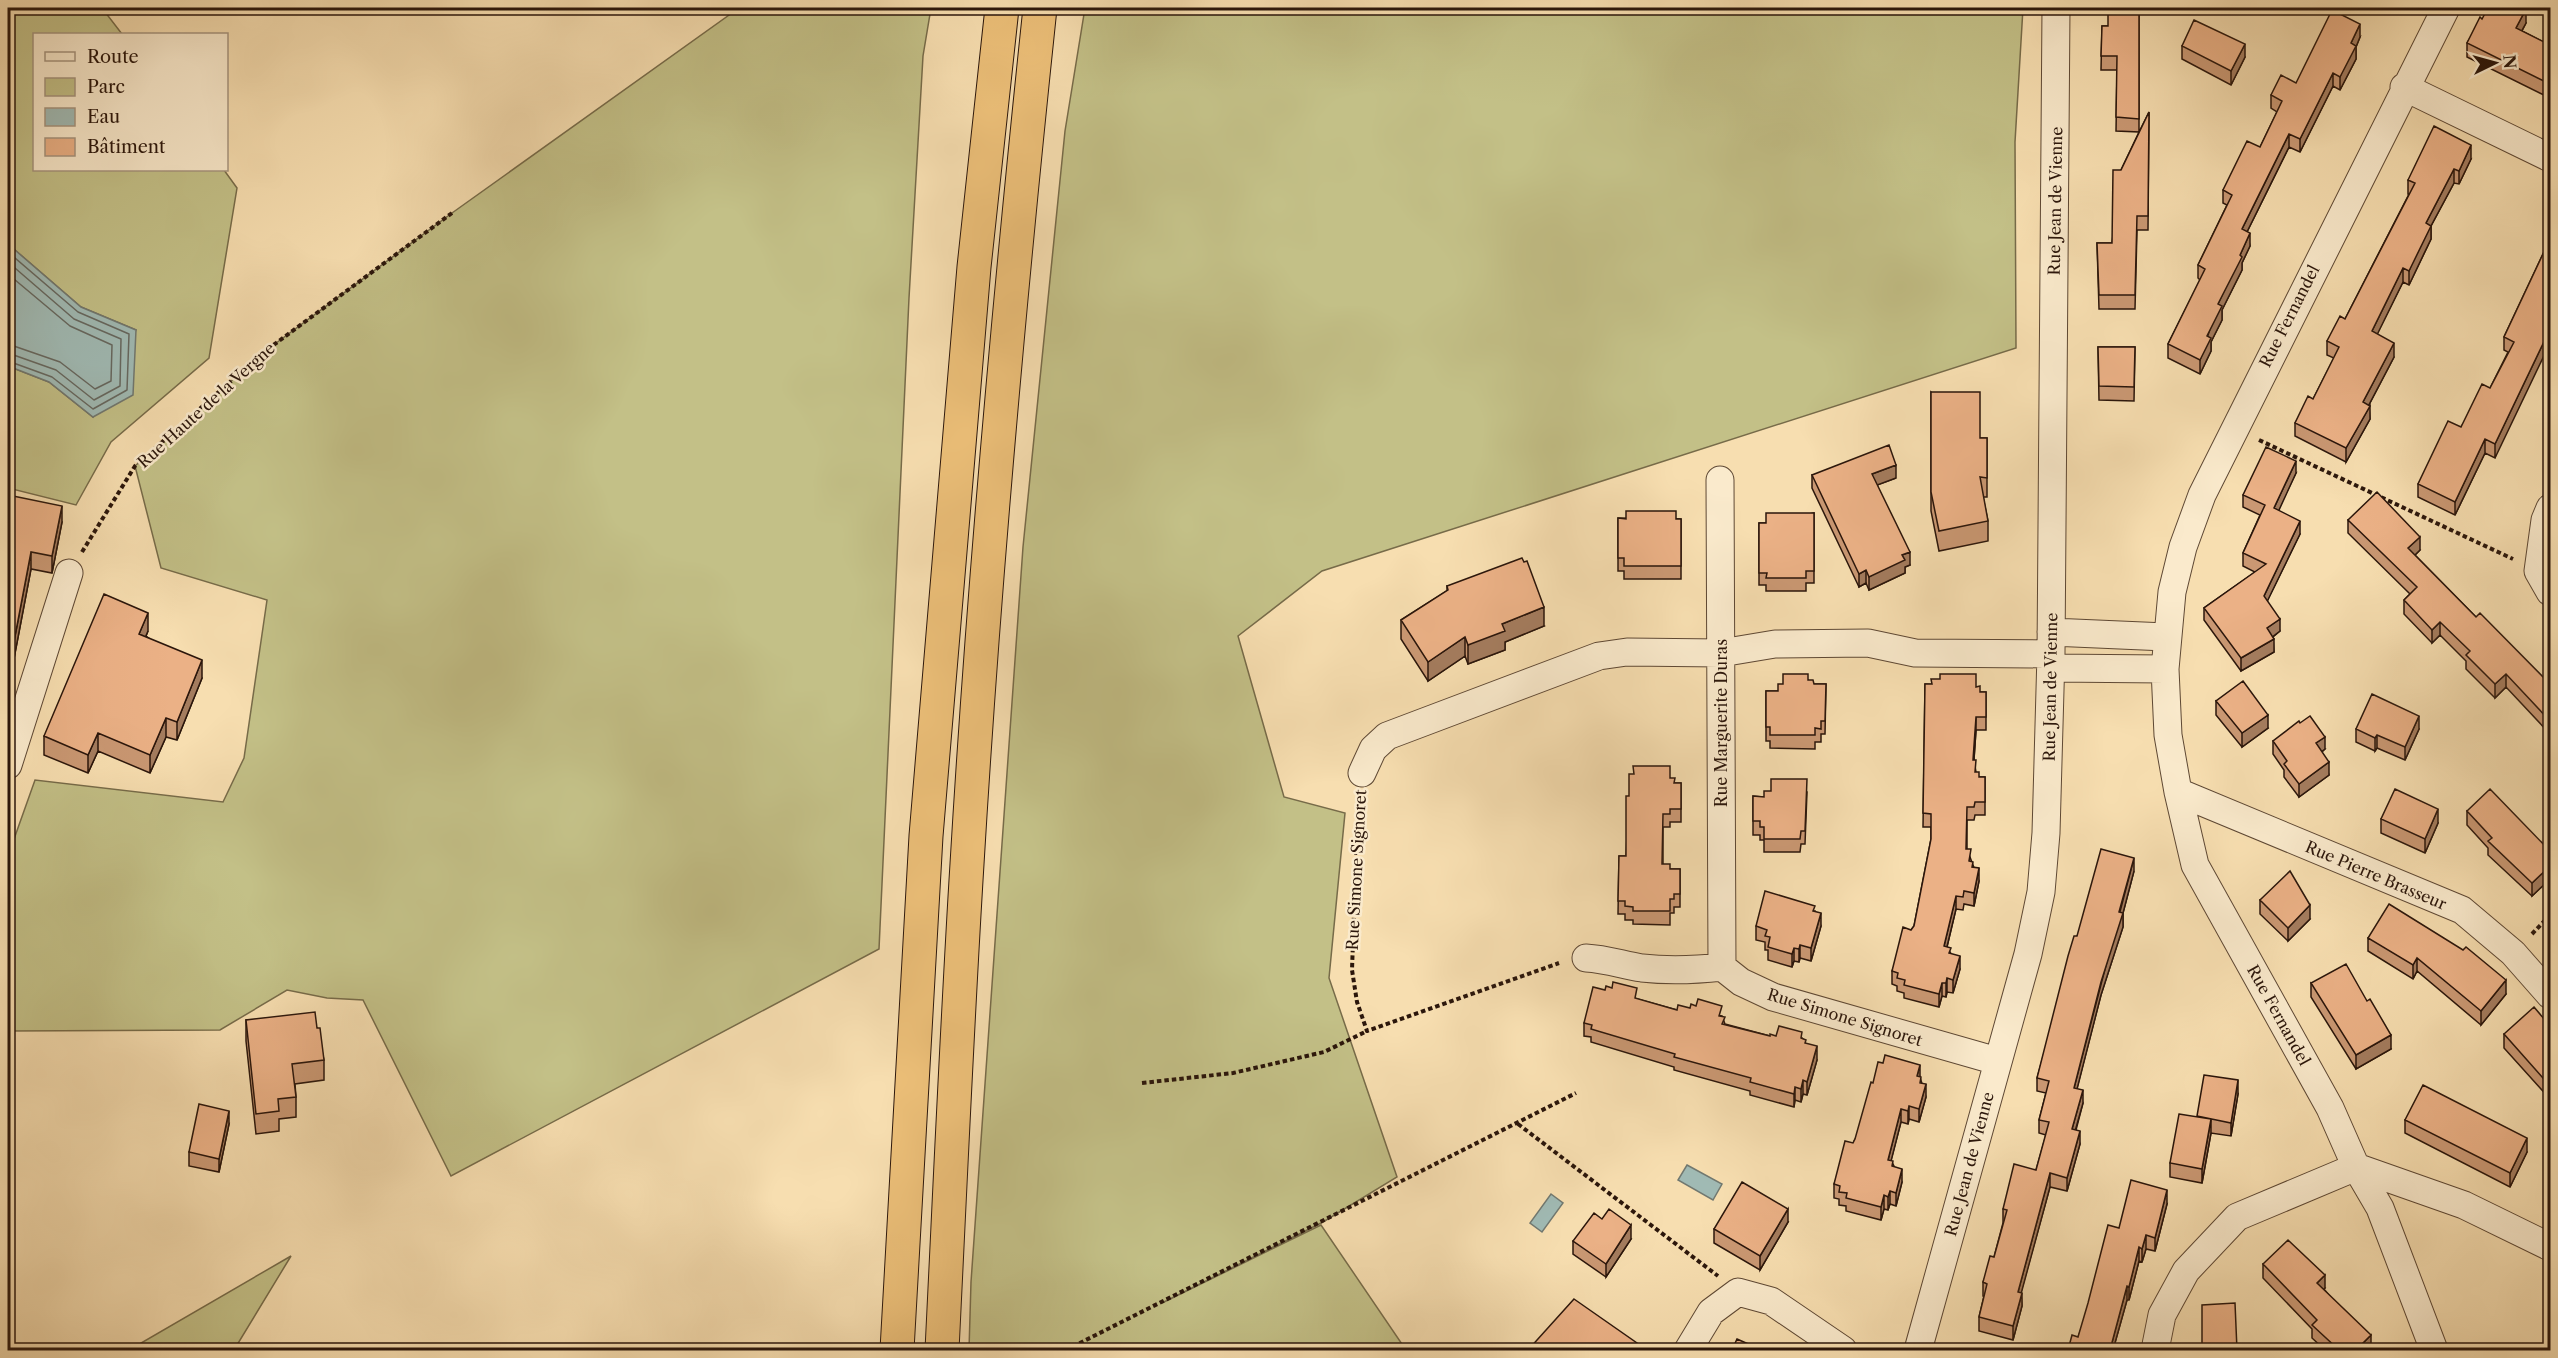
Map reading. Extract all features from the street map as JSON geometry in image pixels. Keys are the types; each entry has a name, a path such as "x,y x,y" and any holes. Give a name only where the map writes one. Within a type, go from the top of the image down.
{"highway":[{"path":"897,1350 927,824 974,267 1002,8"},
{"path":"942,1350 967,864 987,567 1014,260 1040,8"}],"street":[{"name":"Rue Jean de Vienne","path":"1918,1350 2028,954 2041,892 2046,832 2051,652 2056,8"},
{"name":"Rue Fernandel","path":"2434,1350 2380,1208 2356,1167 2330,1108 2196,865 2178,792 2168,735 2165,669 2166,637 2172,592 2183,548 2202,495 2233,428 2446,8"},
{"path":"2404,87 2550,158"},
{"name":"Rue Marguerite Duras","path":"1720,480 1722,967"},
{"path":"2544,582 2545,520 2550,508"},
{"path":"8,765 69,573"},
{"path":"2051,652 2166,637"},
{"name":"Rue Simone Signoret","path":"1362,773 1373,749 1387,736 1599,656 1627,652 1721,653 1775,644 1868,643 1915,653 2051,652"},
{"path":"2051,652 2165,669"},
{"name":"Rue Pierre Brasseur","path":"2178,792 2462,910 2513,953 2550,995"},
{"path":"1586,958 1604,958 1639,968 1683,971 1722,967"},
{"name":"Rue Simone Signoret","path":"1722,967 1741,982 1773,997 1997,1060"},
{"path":"2155,1350 2162,1316 2186,1271 2237,1217 2356,1167 2464,1205 2550,1247"},
{"path":"1688,1350 1711,1311 1738,1292 1771,1300 1843,1350"}],"path":[{"name":"Rue Haute de la Vergne","path":"69,573 135,466 264,352 452,213"},
{"path":"2233,428 2544,582"},
{"name":"Rue Simone Signoret","path":"1362,773 1356,807 1352,970 1357,1002 1367,1031"},
{"path":"1142,1083 1244,1070 1324,1052 1367,1031 1533,970 1586,958"},
{"path":"1066,1350 1576,1093"},
{"path":"1518,1124 1738,1292"}],"green space":[{"path":"8,8 102,8 121,33 33,33 33,171 225,171 237,188 209,358 111,442 76,505 8,488 8,366 49,382 93,417 136,330 81,307 8,244"},
{"path":"739,8 931,8 923,56 909,298 879,949 451,1176 363,1000 327,998 287,990 220,1030 8,1031 8,856 35,780 223,802 244,758 267,600 161,568 135,466 264,352 452,213"},
{"path":"1085,8 2023,8 2015,142 2016,348 1322,571 1238,636 1284,797 1345,813 1329,978 1397,1177 1323,1222 1162,1303 1321,1225 1406,1350 969,1350 971,1282 1023,547 1065,131"},
{"path":"291,1256 234,1350 129,1350"}],"water":[{"path":"8,244 81,307 136,330 133,395 93,417 49,382 8,366"},
{"path":"1687,1165 1722,1184 1713,1200 1678,1180"},
{"path":"1551,1194 1563,1203 1542,1232 1530,1223"}],"building":[{"path":"2108,8 2139,8 2139,119 2116,117 2117,56 2101,56 2102,26 2108,26"},
{"path":"2488,8 2526,9 2516,28 2550,45 2550,84 2467,43 2480,17 2482,19"},
{"path":"2332,10 2360,24 2351,43 2356,46 2340,77 2333,73 2300,139 2289,134 2242,229 2250,233 2240,255 2242,257 2218,304 2222,306 2207,336 2211,338 2200,360 2168,344 2205,269 2198,265 2232,195 2223,190 2247,141 2260,147 2282,101 2271,95 2281,75 2296,83"},
{"path":"2194,20 2245,44 2231,71 2182,46"},
{"path":"2149,112 2148,216 2137,216 2135,295 2099,295 2097,243 2112,243 2113,170 2121,170"},
{"path":"2434,126 2471,145 2459,171 2454,169 2426,223 2431,226 2409,271 2403,268 2372,331 2394,343 2363,402 2370,406 2346,448 2295,423 2308,396 2313,399 2339,347 2327,341 2340,316 2345,319 2415,183 2408,180"},
{"path":"2550,239 2550,329 2495,444 2485,439 2455,502 2418,484 2448,421 2461,427 2482,384 2490,388 2514,342 2504,337"},
{"path":"2098,347 2135,347 2134,387 2099,386"},
{"path":"1931,392 1980,392 1980,438 1987,438 1987,478 1980,477 1988,521 1939,531 1931,492"},
{"path":"1889,445 1896,465 1872,474 1910,552 1902,555 1905,560 1869,577 1866,570 1859,574 1812,475"},
{"path":"2266,447 2296,461 2274,508 2300,521 2264,596 2280,619 2267,628 2274,639 2241,658 2204,608 2266,564 2243,553 2265,505 2243,495"},
{"path":"2377,492 2420,537 2408,548 2476,617 2480,613 2550,684 2550,721 2506,674 2495,684 2466,655 2470,651 2440,622 2432,630 2404,600 2417,587 2348,520"},
{"path":"13,496 62,506 52,556 31,552 8,673 8,526"},
{"path":"1626,511 1676,511 1676,519 1681,519 1681,566 1624,566 1624,558 1618,558 1618,518 1626,519"},
{"path":"1766,513 1814,513 1814,571 1806,571 1806,578 1766,578 1767,573 1759,573 1759,523 1766,523"},
{"path":"1522,558 1524,562 1527,561 1544,607 1502,624 1505,631 1468,645 1465,637 1428,662 1401,620 1448,590 1447,586"},
{"path":"104,594 148,613 139,634 202,660 177,722 166,718 150,755 98,733 88,755 44,736"},
{"path":"1783,674 1808,674 1808,680 1813,680 1814,684 1826,684 1825,721 1821,721 1821,729 1815,728 1815,735 1770,735 1770,727 1766,727 1766,691 1778,691 1778,684 1783,684"},
{"path":"1940,674 1976,674 1976,687 1980,686 1980,692 1986,692 1986,717 1976,717 1973,760 1976,760 1975,772 1979,772 1979,777 1985,777 1985,802 1975,802 1974,807 1967,807 1966,849 1971,849 1969,861 1973,862 1972,867 1979,868 1974,893 1964,891 1963,897 1956,896 1944,946 1951,948 1949,953 1960,956 1953,980 1947,978 1946,983 1942,983 1939,994 1904,985 1905,980 1897,978 1898,973 1892,971 1903,927 1911,930 1914,926 1931,839 1931,814 1923,813 1925,684 1932,684 1931,679 1940,679"},
{"path":"2243,681 2268,715 2242,733 2216,701"},
{"path":"2372,694 2419,716 2405,747 2377,735 2375,738 2356,729"},
{"path":"2310,716 2325,737 2316,743 2329,762 2299,784 2284,764 2287,761 2273,741 2299,721 2300,723"},
{"path":"1633,766 1670,766 1670,778 1675,778 1674,783 1681,783 1681,809 1670,809 1670,814 1663,814 1662,864 1670,864 1670,869 1680,869 1680,894 1674,894 1674,899 1670,899 1670,911 1633,911 1633,907 1625,906 1625,901 1618,901 1619,856 1626,856 1626,796 1629,796 1629,774 1634,774"},
{"path":"1771,779 1807,779 1805,831 1801,831 1800,839 1764,839 1764,827 1760,827 1760,821 1753,821 1753,796 1764,797 1764,791 1771,791"},
{"path":"2395,789 2438,809 2425,839 2381,819"},
{"path":"2490,789 2550,851 2550,866 2532,883 2488,841 2492,838 2467,811"},
{"path":"2101,849 2134,858 2119,912 2123,913 2101,982 2074,1088 2083,1090 2072,1129 2080,1131 2067,1178 2050,1173 2018,1292 2022,1293 2013,1326 1979,1317 1987,1284 1983,1282 1990,1256 1994,1257 2007,1210 2003,1209 2014,1164 2036,1170 2049,1122 2039,1120 2049,1081 2037,1078 2068,956 2074,936 2077,936"},
{"path":"2290,871 2310,905 2288,928 2260,900"},
{"path":"1765,891 1815,906 1813,911 1821,913 1811,948 1800,945 1799,949 1794,948 1792,954 1768,947 1770,937 1765,936 1767,930 1756,926"},
{"path":"2389,904 2463,950 2466,947 2506,980 2481,1011 2417,958 2413,965 2368,938"},
{"path":"2346,964 2367,1001 2370,999 2391,1035 2356,1055 2311,983"},
{"path":"1613,982 1637,988 1635,998 1677,1010 1678,1005 1690,1008 1691,1004 1696,1006 1698,999 1722,1006 1719,1016 1725,1017 1722,1024 1770,1036 1770,1034 1776,1036 1779,1026 1802,1032 1801,1038 1806,1040 1805,1043 1817,1046 1807,1082 1803,1080 1801,1089 1795,1087 1794,1094 1750,1082 1751,1078 1674,1057 1675,1054 1591,1029 1592,1025 1584,1023 1593,987 1605,990 1606,986 1612,988"},
{"path":"2534,1007 2550,1026 2550,1086 2504,1034"},
{"path":"315,1012 317,1028 320,1028 324,1060 292,1064 296,1097 278,1099 279,1111 256,1114 246,1020"},
{"path":"1885,1055 1920,1065 1917,1076 1921,1077 1920,1083 1926,1084 1919,1109 1909,1106 1908,1111 1901,1109 1888,1160 1893,1161 1892,1166 1902,1169 1896,1193 1890,1191 1888,1197 1884,1195 1881,1207 1846,1198 1847,1193 1839,1192 1840,1186 1834,1184 1845,1141 1853,1143 1855,1139 1878,1062 1883,1063"},
{"path":"2204,1075 2238,1080 2231,1123 2197,1116"},
{"path":"2423,1085 2527,1138 2510,1173 2405,1120"},
{"path":"199,1104 229,1111 219,1159 189,1152"},
{"path":"2179,1114 2211,1119 2202,1169 2170,1163"},
{"path":"2131,1180 2167,1190 2155,1238 2146,1235 2142,1249 2139,1247 2110,1350 2068,1350 2072,1335 2078,1337 2108,1225 2119,1228"},
{"path":"1742,1182 1788,1209 1760,1256 1714,1229"},
{"path":"1609,1209 1631,1225 1606,1264 1573,1241 1594,1213 1602,1219"},
{"path":"2288,1240 2325,1275 2317,1283 2371,1335 2360,1346 2364,1350 2339,1350 2312,1325 2317,1320 2263,1264"},
{"path":"1574,1299 1647,1350 1528,1350"},
{"path":"2235,1303 2237,1350 2202,1350 2202,1305"},
{"path":"1737,1339 1762,1350 1732,1350"}]}
